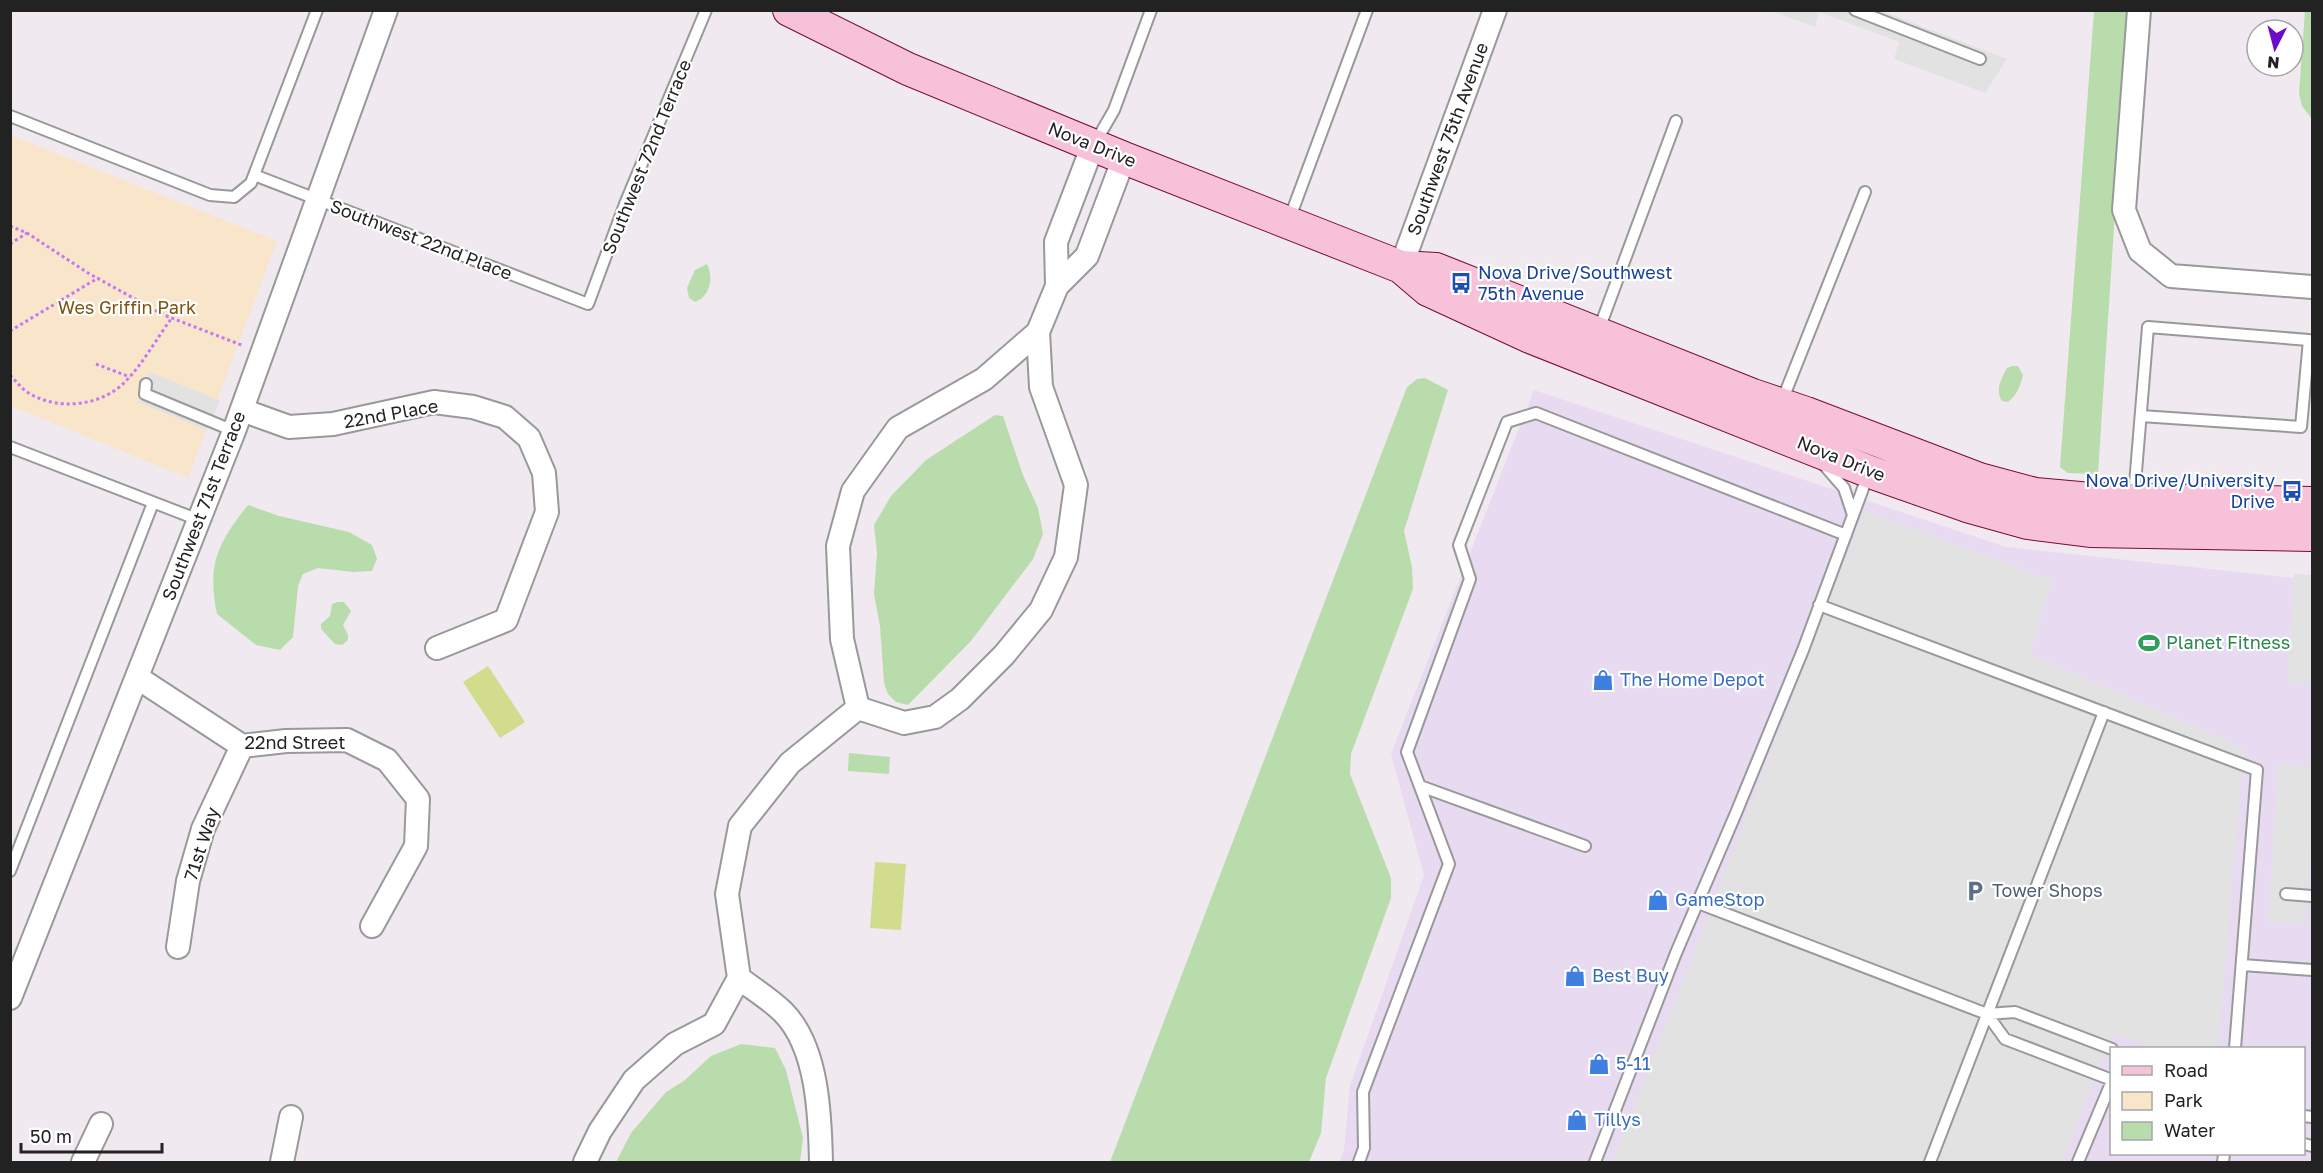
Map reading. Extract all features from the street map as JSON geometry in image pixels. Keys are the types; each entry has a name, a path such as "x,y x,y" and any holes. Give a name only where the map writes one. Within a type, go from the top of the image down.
{"street":[{"name":"Southwest 71st Terrace","path":"10,998 242,410 386,10"},
{"name":"Nova Drive","path":"789,10 908,69 1094,146 1401,267 1428,290 1530,337 1592,346 1776,418 2035,494 2091,499 2313,502"},
{"name":"Southwest 75th Avenue","path":"1401,267 1496,10"},
{"path":"2139,10 2124,210 2140,251 2171,276 2313,286"},
{"path":"1057,286 1056,242 1094,146"},
{"path":"858,708 904,723 935,717 960,699 1004,655 1041,610 1066,557 1076,485 1041,387 1038,332 1057,286 1087,256 1124,158"},
{"path":"858,708 842,639 838,546 853,491 898,428 984,379 1038,332"},
{"name":"22nd Place","path":"242,410 289,427 333,424 434,402 473,407 505,417 530,438 544,473 547,512 506,620 438,648"},
{"name":"Nova Drive","path":"1776,418 1805,445 1870,472 1967,506 2038,524 2090,531 2313,535"},
{"path":"1870,472 1910,466 1979,479"},
{"name":"22nd Street","path":"138,678 242,746 286,741 347,740 387,759 418,799 416,846 372,926"},
{"path":"585,1162 600,1131 634,1080 675,1044 714,1024 739,978 727,894 740,826 790,763 858,708"},
{"name":"71st Way","path":"178,946 188,880 203,828 242,746"},
{"path":"739,978 784,1013 801,1037 815,1082 821,1162"},
{"path":"282,1162 291,1117"},
{"path":"83,1162 100,1124"}],"lane":[{"path":"10,116 210,195 234,197 251,183 317,10"},
{"name":"Southwest 72nd Terrace","path":"588,304 625,204 706,10"},
{"path":"1288,223 1367,10"},
{"path":"1855,10 1980,59"},
{"path":"1094,146 1114,110 1148,11"},
{"path":"1592,346 1676,121"},
{"name":"Southwest 22nd Place","path":"254,175 588,304"},
{"path":"1776,418 1864,192"},
{"path":"2134,500 2148,327 2309,340 2301,427 2141,416"},
{"path":"146,384 145,394 234,431"},
{"path":"1359,1162 1364,1148 1363,1092 1449,864 1407,752 1470,579 1459,545 1507,422 1536,413 1846,535"},
{"path":"1805,445 1844,488 1853,515"},
{"path":"10,447 199,520"},
{"path":"1595,1162 1676,953 1760,755 1870,472"},
{"path":"10,871 153,503"},
{"path":"1819,605 2257,770 2235,1047"},
{"path":"1929,1162 2104,712"},
{"path":"1420,786 1585,846"},
{"path":"2286,894 2313,896"},
{"path":"1698,903 1987,1014 2015,1012 2110,1048"},
{"path":"2242,965 2313,970"},
{"path":"1987,1014 2005,1039 2110,1080"},
{"path":"2078,1162 2110,1086"}],"path":[{"path":"10,226 27,233 98,278 171,318 262,353"},
{"path":"10,244 27,233"},
{"path":"10,331 98,278"},
{"path":"10,375 26,391 48,402 83,404 113,392 129,376 171,318"},
{"path":"96,364 146,384"}],"shaded area":[{"path":"1771,11 1882,11 2007,59 1985,93 1894,59 1899,42 1819,12 1815,27"},
{"path":"150,372 220,401 206,430 138,402"},
{"name":"Tower Shops","path":"1534,390 2006,547 2312,580 2312,1162 1339,1162 1344,1150 1350,1086 1424,875 1391,754"},
{"name":"Tower Shops","path":"1864,511 2052,580 2030,654 2244,748 2218,1047 2154,1047 2112,1034 2062,1162 1613,1162"},
{"path":"2294,574 2312,575 2312,685 2287,683"},
{"path":"488,666 525,722 500,738 463,682"},
{"path":"2278,764 2312,766 2312,823 2306,924 2268,921"},
{"path":"875,862 906,864 901,930 870,928"}],"green space":[{"name":"Wes Griffin Park","path":"10,135 277,241 188,478 11,406"}],"water":[{"path":"2094,11 2128,11 2098,474 2068,473 2060,467"},
{"path":"2305,11 2312,11 2312,119 2302,106 2299,94 2300,78 2305,78"},
{"path":"707,264 710,275 709,286 704,296 695,302 689,298 687,288 695,270"},
{"path":"2018,366 2023,375 2022,379 2014,397 2008,402 2002,401 1999,393 2000,384 2007,368"},
{"path":"1425,378 1448,390 1404,531 1412,567 1413,589 1351,754 1350,774 1391,878 1391,898 1326,1078 1321,1133 1309,1162 1110,1162 1407,387 1417,379"},
{"path":"995,415 1003,416 1023,475 1038,508 1043,534 1033,559 971,641 908,705 896,702 888,694 884,683 880,626 874,594 877,553 874,525 891,496 926,460"},
{"path":"248,505 279,516 349,532 372,545 377,559 372,571 353,572 318,568 303,574 298,586 293,637 280,650 256,645 217,614 213,582 217,556 229,532"},
{"path":"344,602 351,611 343,625 348,640 342,645 335,644 321,629 321,624 330,616 332,604"},
{"path":"849,753 890,757 889,774 848,771"},
{"path":"741,1044 775,1048 786,1070 803,1138 800,1162 616,1162 631,1133 666,1092 685,1080 711,1056"}],"place":[{"name":"Nova Drive/Southwest 75th Avenue","path":"1461,283"},
{"name":"Nova Drive/University Drive","path":"2292,491"},
{"name":"Planet Fitness","path":"2149,643"},
{"name":"The Home Depot","path":"1603,680"},
{"name":"Tower Shops","path":"1975,891"},
{"name":"GameStop","path":"1658,900"},
{"name":"Best Buy","path":"1575,976"},
{"name":"5-11","path":"1599,1064"},
{"name":"Tillys","path":"1577,1120"}]}
